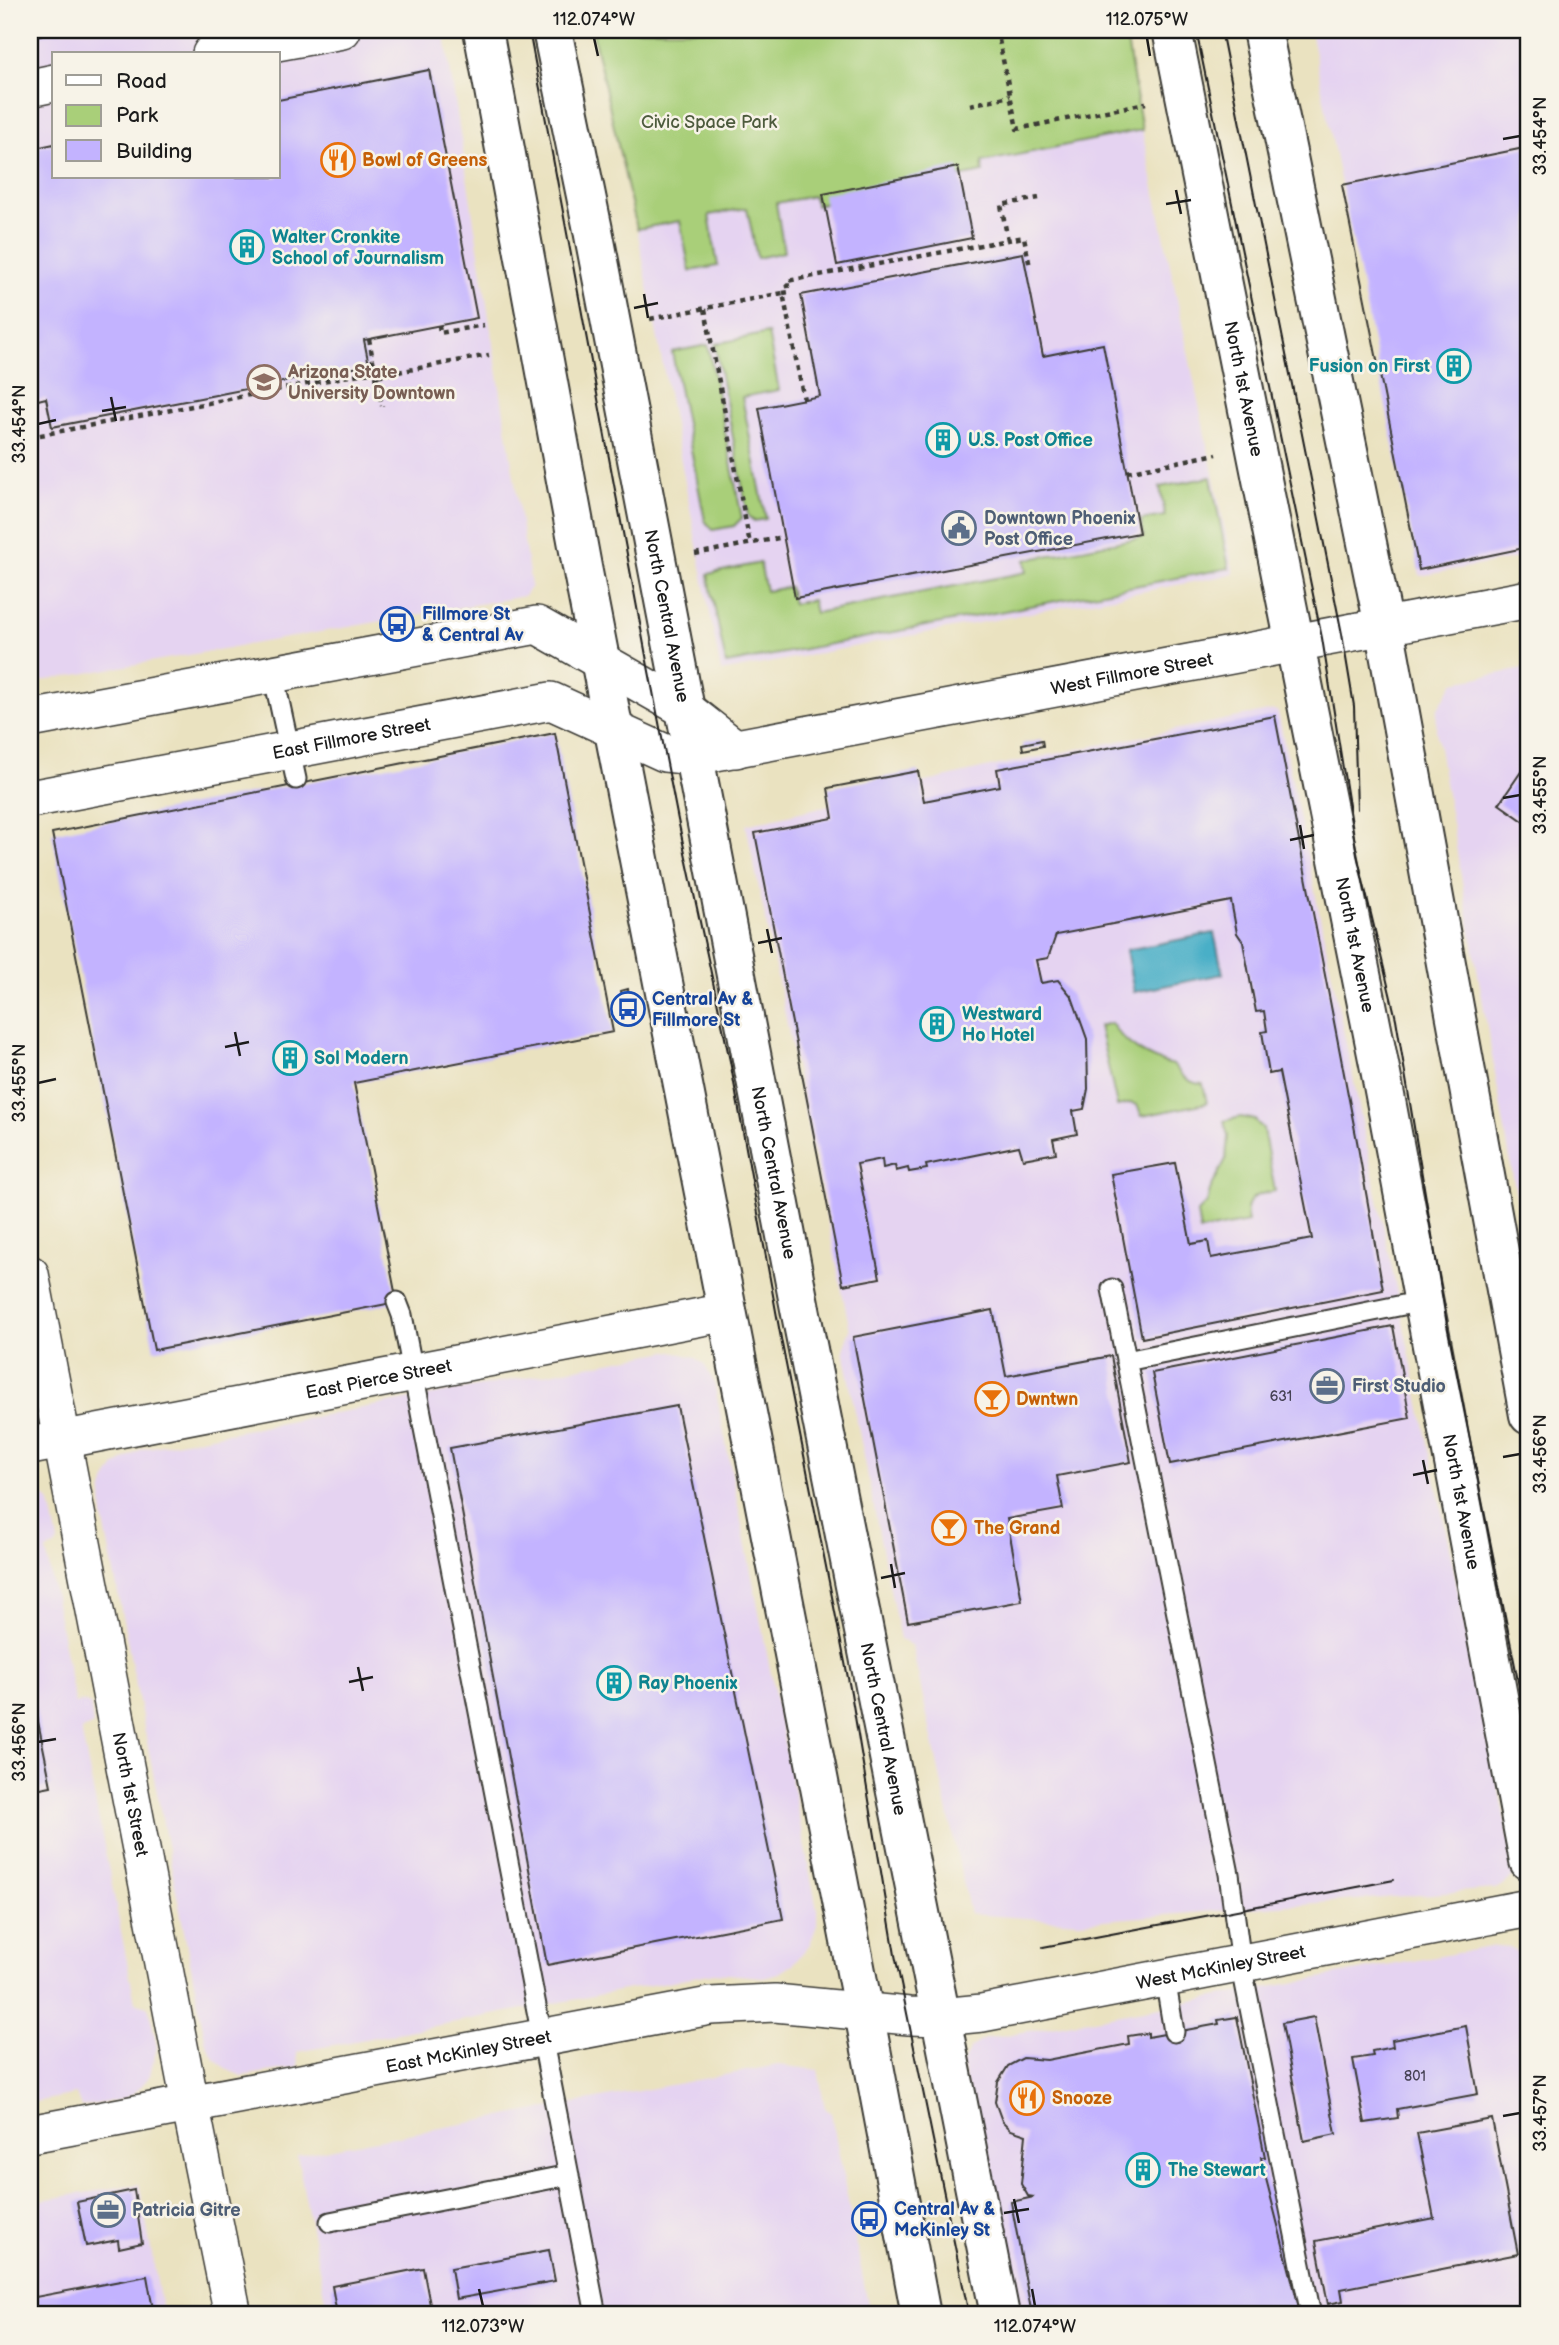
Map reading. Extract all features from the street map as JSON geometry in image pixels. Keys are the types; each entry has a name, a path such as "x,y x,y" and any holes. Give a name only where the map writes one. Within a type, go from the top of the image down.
{"main road":[{"path":"484,30 613,729 921,2315"},
{"name":"North Central Avenue","path":"552,30 669,700 801,1314 925,2017 1000,2315"},
{"name":"North 1st Avenue","path":"1172,30 1380,1069 1529,1861"},
{"path":"1262,30 1384,626 1529,1415"}],"street":[{"path":"222,52 342,30"},
{"path":"30,88 52,83"},
{"name":"West Fillmore Street","path":"680,755 736,749 1529,599"},
{"path":"30,719 537,625 669,700 736,749"},
{"name":"East Fillmore Street","path":"30,799 293,764 551,701 680,755"},
{"name":"North 1st Street","path":"30,1274 46,1443 190,2103 233,2315"},
{"name":"East Pierce Street","path":"46,1443 727,1312"},
{"name":"West McKinley Street","path":"925,2017 982,2013 1529,1908"},
{"name":"East McKinley Street","path":"30,2134 710,2006 775,2003 925,2017"}],"lane":[{"path":"273,673 293,764"},
{"path":"1112,1289 1229,1874 1241,1963 1311,2315"},
{"path":"1126,1360 1423,1301"},
{"path":"397,1302 402,1315 596,2315"},
{"path":"1165,1978 1174,2032"},
{"path":"330,2222 569,2175"}],"path":[{"path":"997,30 1017,129 1146,103"},
{"path":"970,105 1010,96"},
{"path":"1008,240 1001,205 1039,198"},
{"path":"649,319 789,292 787,281 1024,237 1030,267"},
{"path":"783,293 804,400"},
{"path":"705,309 750,544"},
{"path":"439,326 440,333 484,325"},
{"path":"369,339 382,406"},
{"path":"30,438 489,355"},
{"path":"1127,472 1217,454"},
{"path":"693,554 784,537"},
{"path":"835,2315 875,2308"}],"shaded area":[{"name":"Arizona State University Downtown","path":"30,30 444,30 531,586 524,596 30,683"},
{"name":"Fusion on First","path":"1310,30 1529,30 1529,556 1420,576"},
{"path":"1142,130 1234,574 721,672 637,229"},
{"path":"1529,668 1529,1270 1436,730 1437,710 1454,682"},
{"path":"1274,710 1278,712 1516,1873 1504,1885 1494,1889 1078,1922 970,1914 912,1646 900,1639 843,1350 850,1330 746,825 994,766"},
{"path":"668,1351 695,1357 704,1364 714,1382 817,1910 817,1925 810,1944 793,1964 779,1973 763,1977 714,1973 297,2052 298,2067 242,2076 228,2070 214,2058 206,2043 103,1517 102,1494 106,1480 115,1466 142,1449"},
{"path":"30,1484 49,1501 51,1507 58,1542 55,1547 46,1550 75,1703 84,1702 90,1705 93,1725 81,1730 135,2002 149,2009 157,2047 150,2075 134,2093 124,2099 81,2107 76,2094 30,2103"},
{"path":"1496,1946 1510,1947 1529,1963 1529,2315 1009,2315 962,2065 970,2048 984,2039"},
{"path":"778,2065 818,2070 825,2109 831,2113 870,2315 328,2315 297,2155"},
{"path":"139,2184 163,2315 30,2315 30,2202"}],"green space":[{"name":"Civic Space Park","path":"592,30 1125,30 1142,130 982,162 983,172 816,205 814,196 776,203 784,252 757,258 747,208 709,215 718,266 690,271 680,221 637,229"},
{"path":"768,333 779,390 742,397 766,519 754,521 748,516 715,344"},
{"path":"708,345 742,518 734,526 713,530 705,521 672,352"},
{"path":"1211,477 1229,568 726,664 708,574 760,563 766,591 789,587 793,604 812,600 815,613 1027,572 1025,560 1144,537 1141,520 1165,516 1160,487"},
{"path":"1111,1023 1123,1038 1138,1050 1174,1065 1187,1079 1203,1084 1207,1103 1142,1116 1137,1105 1131,1103 1117,1106 1099,1026"},
{"path":"1241,1117 1255,1120 1263,1129 1275,1191 1252,1199 1247,1208 1248,1222 1200,1231 1197,1213 1207,1203 1210,1190 1226,1159 1228,1136 1224,1121"}],"water":[{"path":"1214,933 1223,974 1134,992 1126,950"}],"building":[{"path":"30,30 61,30 61,31 30,37"},
{"name":"Walter Cronkite School of Journalism","path":"429,70 477,318 364,340 369,365 52,427 46,398 30,402 30,149 52,144 52,178 280,178 280,100"},
{"name":"Fusion on First","path":"1529,147 1529,547 1419,570 1342,185"},
{"path":"958,167 972,238 837,265 823,194"},
{"name":"U.S. Post Office","path":"1023,253 1043,356 1103,344 1139,533 795,598 759,408 820,396 801,295"},
{"path":"411,619 413,625 394,628 393,622"},
{"name":"Westward Ho Hotel","path":"1275,716 1383,1290 1142,1338 1111,1174 1175,1163 1191,1244 1208,1241 1211,1258 1312,1239 1279,1072 1269,1074 1262,1032 1267,1031 1264,1011 1256,1012 1243,942 1237,933 1231,901 1056,935 1048,958 1036,960 1041,983 1058,980 1072,997 1087,1039 1088,1089 1084,1109 1073,1111 1077,1134 1053,1139 1056,1153 1023,1159 1019,1146 926,1165 927,1169 909,1172 908,1168 896,1171 895,1165 883,1168 882,1159 857,1164 880,1278 843,1285 755,833 833,818 828,788 918,771 924,801 1000,786 997,769"},
{"name":"Sol Modern","path":"555,733 613,1032 354,1083 397,1302 154,1350 52,833"},
{"path":"1042,740 1043,746 1023,750 1022,744"},
{"path":"1529,760 1529,825 1499,804"},
{"path":"628,989 632,1011 625,1012 621,991"},
{"path":"993,1310 1006,1376 1111,1356 1131,1462 1057,1476 1063,1509 1007,1519 1022,1601 908,1622 853,1337"},
{"path":"1393,1326 1410,1418 1170,1464 1152,1373"},
{"name":"Ray Phoenix","path":"677,1406 783,1919 547,1965 450,1448"},
{"path":"30,1682 51,1786 30,1790"},
{"name":"The Stewart","path":"1237,2017 1265,2157 1261,2157 1262,2163 1301,2315 1032,2315 1011,2202 1034,2197 1028,2196 1021,2184 1026,2135 1011,2130 1002,2121 995,2102 998,2082 1008,2066 1023,2058 1047,2060 1129,2044 1128,2036 1148,2033 1148,2037 1219,2024 1218,2020"},
{"path":"1314,2017 1336,2134 1304,2141 1282,2023"},
{"path":"1466,2026 1478,2094 1397,2109 1398,2118 1365,2123 1353,2059 1373,2056 1372,2051 1393,2047 1392,2040"},
{"path":"1492,2119 1518,2254 1341,2289 1343,2301 1328,2304 1316,2241 1434,2218 1417,2133"},
{"name":"Patricia Gitre","path":"134,2190 142,2243 119,2248 118,2240 86,2246 77,2202"},
{"path":"549,2250 555,2281 456,2299 451,2268"},
{"path":"423,2268 432,2315 337,2315 332,2286"},
{"path":"147,2276 154,2315 30,2315 30,2298"}],"tram line":[{"path":"529,30 647,661 730,1061 782,1344 851,1693 895,1955 969,2315"},
{"path":"1196,30 1322,638 1357,855 1396,1019 1447,1325 1529,1736"},
{"path":"1221,30 1342,634 1354,706 1357,809"},
{"path":"1043,1947 1394,1880"}],"place":[{"name":"Bowl of Greens","path":"338,160"},
{"name":"Walter Cronkite School of Journalism","path":"247,247"},
{"name":"Fusion on First","path":"1454,366"},
{"name":"Arizona State University Downtown","path":"264,382"},
{"name":"U.S. Post Office","path":"943,440"},
{"name":"Downtown Phoenix Post Office","path":"959,528"},
{"name":"Fillmore St & Central Av","path":"397,624"},
{"name":"Central Av & Fillmore St","path":"628,1009"},
{"name":"Westward Ho Hotel","path":"937,1024"},
{"name":"Sol Modern","path":"290,1058"},
{"name":"First Studio","path":"1327,1386"},
{"name":"Dwntwn","path":"992,1399"},
{"name":"The Grand","path":"949,1528"},
{"name":"Ray Phoenix","path":"614,1683"},
{"name":"Snooze","path":"1027,2098"},
{"name":"The Stewart","path":"1143,2170"},
{"name":"Patricia Gitre","path":"108,2210"},
{"name":"Central Av & McKinley St","path":"869,2219"}]}
